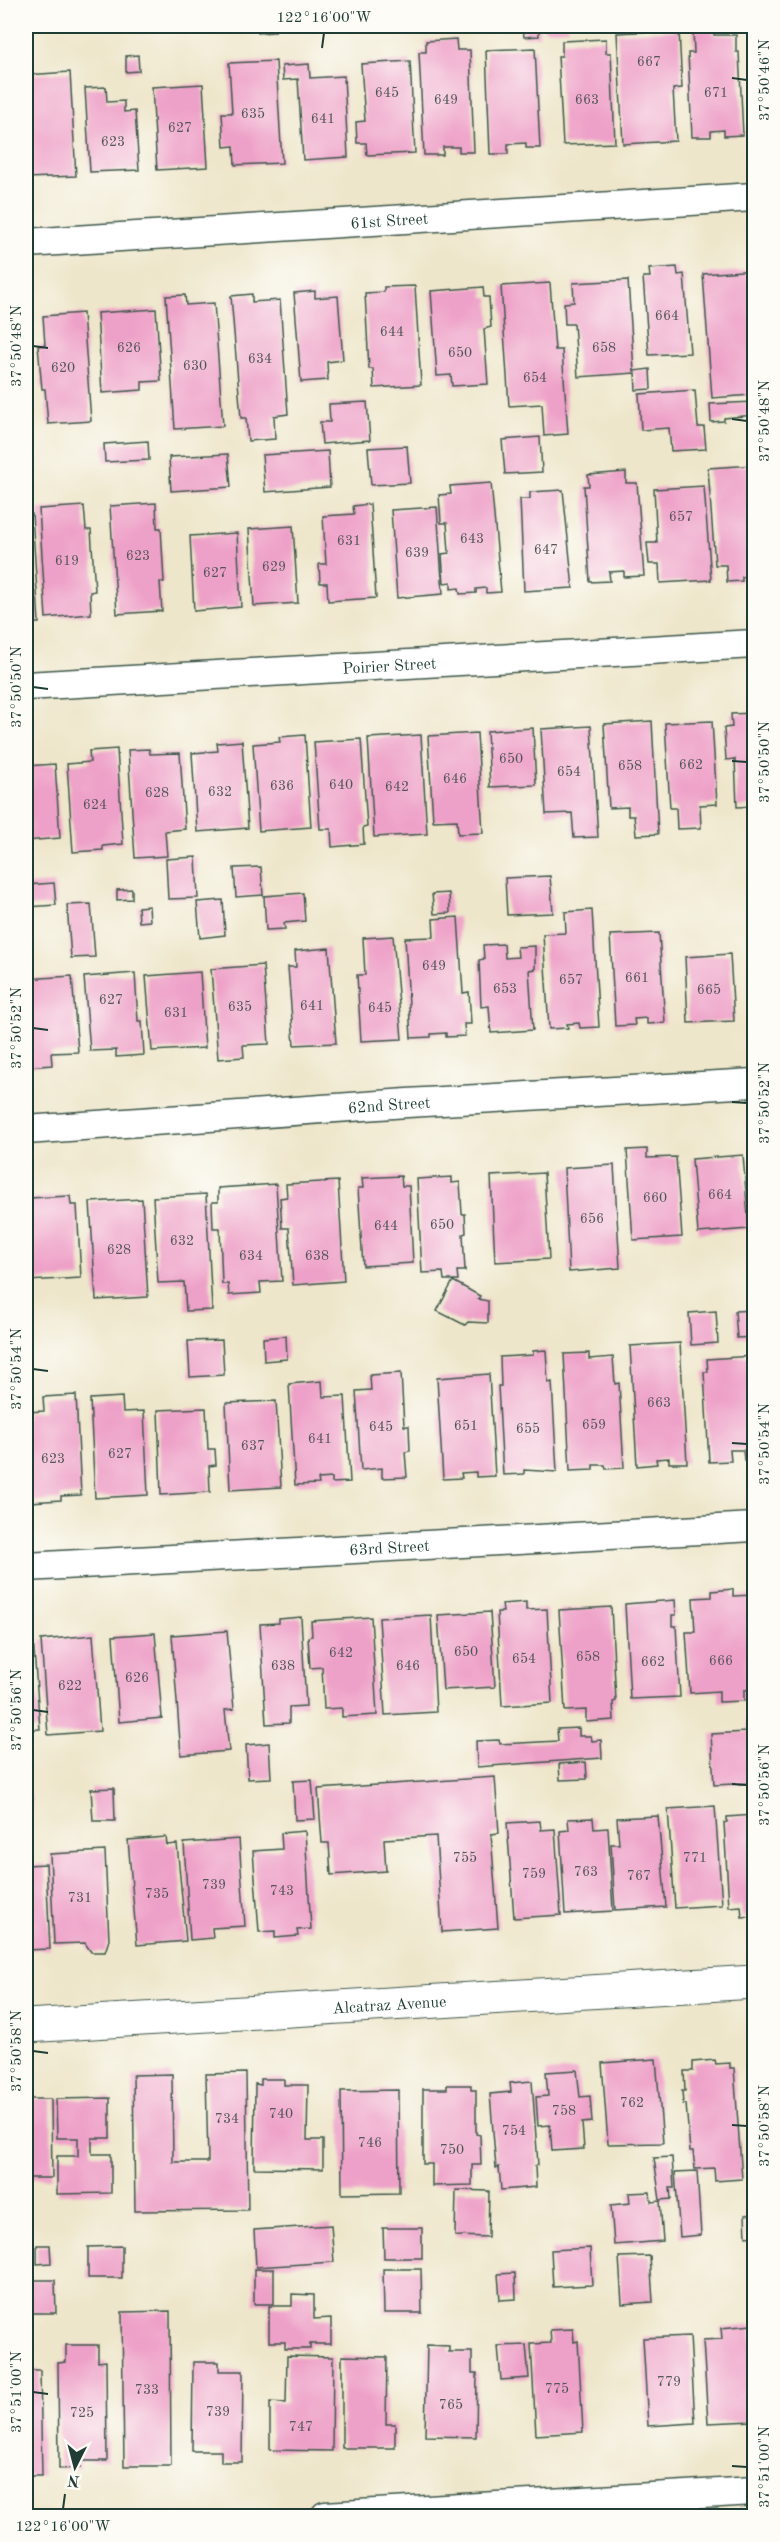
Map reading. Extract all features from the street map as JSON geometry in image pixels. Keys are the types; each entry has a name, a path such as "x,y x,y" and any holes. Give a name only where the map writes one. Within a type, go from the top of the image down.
{"street":[{"name":"61st Street","path":"26,243 754,197"},
{"name":"Poirier Street","path":"26,686 754,644"},
{"name":"62nd Street","path":"26,1130 408,1103 754,1083"},
{"name":"63rd Street","path":"26,1567 754,1527"},
{"name":"Alcatraz Avenue","path":"26,2026 754,1982"},
{"path":"325,2517 512,2511 754,2491"}],"building":[{"path":"257,26 275,26 275,32 258,33"},
{"path":"510,26 539,26 539,36 524,37 523,28 510,29"},
{"path":"544,26 568,26 568,29 544,30"},
{"path":"714,28 714,35 736,35 736,52 739,52 743,135 724,136 724,130 711,131 711,137 692,137 688,53 694,53 693,29"},
{"path":"679,30 682,88 673,89 676,141 623,144 617,33"},
{"path":"456,39 457,50 470,50 474,152 459,152 459,147 443,147 443,155 424,155 419,52 426,52 426,41"},
{"path":"606,39 606,53 611,53 615,143 563,145 558,56 562,56 562,41"},
{"path":"535,48 540,148 526,148 526,143 508,144 508,154 490,154 486,50"},
{"path":"138,55 139,71 126,72 126,56"},
{"path":"276,61 282,163 235,165 234,146 224,147 222,113 232,113 229,63"},
{"path":"410,61 415,153 367,155 366,143 357,143 356,122 365,121 361,64"},
{"path":"309,64 310,78 344,76 348,157 303,160 298,79 283,80 282,66"},
{"path":"70,72 76,176 26,178 26,75"},
{"path":"203,84 208,167 157,170 152,87"},
{"path":"106,87 107,102 124,101 124,112 135,111 139,170 90,172 85,88"},
{"path":"677,267 678,275 684,274 690,353 649,355 643,277 650,277 649,269"},
{"path":"754,270 754,358 750,358 752,395 712,398 703,274"},
{"path":"628,280 634,371 650,369 651,389 636,390 635,373 578,377 574,324 565,324 564,303 574,302 573,283"},
{"path":"550,283 555,350 562,350 568,434 544,436 542,404 509,406 501,286"},
{"path":"415,286 421,385 374,388 373,369 369,369 365,293 384,292 384,287"},
{"path":"483,287 484,297 489,297 491,327 484,329 488,384 452,386 451,375 437,376 431,291"},
{"path":"315,291 315,298 338,296 343,360 327,362 328,380 301,382 294,293"},
{"path":"252,294 252,302 280,300 288,414 274,416 275,439 248,441 246,418 241,418 231,296"},
{"path":"185,295 186,305 214,303 223,426 175,429 166,296"},
{"path":"156,309 161,381 142,382 142,390 102,393 97,313"},
{"path":"83,313 91,421 48,424 38,346 45,345 43,316"},
{"path":"695,390 698,427 704,427 706,449 671,451 669,428 641,430 639,394"},
{"path":"367,402 370,440 322,444 320,422 330,422 329,404"},
{"path":"754,402 754,415 724,418 724,421 711,422 710,404"},
{"path":"749,425 754,425 754,456 751,456"},
{"path":"540,437 542,472 505,474 502,440"},
{"path":"148,441 149,460 105,462 104,444"},
{"path":"407,446 410,483 371,485 368,448"},
{"path":"328,451 330,487 265,492 262,455"},
{"path":"228,454 231,487 171,491 169,457"},
{"path":"754,465 754,576 742,577 742,581 727,582 726,565 715,565 708,468"},
{"path":"626,472 626,483 637,483 644,576 624,577 624,571 609,572 610,581 590,582 584,486 589,486 588,475"},
{"path":"491,483 501,592 486,593 486,588 476,589 476,593 460,594 459,588 451,589 451,582 444,583 442,554 449,553 447,523 441,523 439,495 451,494 450,486"},
{"path":"704,486 711,580 660,583 659,564 649,564 647,543 657,543 654,489"},
{"path":"563,490 573,588 524,591 520,499 530,499 530,492"},
{"path":"156,503 157,528 161,528 164,582 160,582 162,611 117,614 110,506"},
{"path":"370,504 376,598 328,601 327,583 320,583 319,564 326,564 323,516 354,514 353,506"},
{"path":"84,506 86,530 91,530 95,591 90,592 91,614 46,618 39,509"},
{"path":"437,507 443,594 397,598 391,510"},
{"path":"26,514 32,514 39,623 26,623"},
{"path":"293,526 298,603 254,606 249,529"},
{"path":"237,533 241,607 194,611 190,536"},
{"path":"754,713 754,806 737,807 735,759 726,760 724,728 732,727 731,714"},
{"path":"652,721 658,834 636,835 634,816 628,816 628,807 609,808 604,724"},
{"path":"712,721 717,804 700,805 701,828 677,829 676,808 670,808 665,723"},
{"path":"591,726 598,837 574,838 572,813 546,814 541,729"},
{"path":"533,728 536,785 490,787 487,731"},
{"path":"477,733 483,833 458,834 457,820 433,821 428,736"},
{"path":"305,735 311,827 259,831 253,744 280,742 279,737"},
{"path":"421,735 427,834 374,837 368,738"},
{"path":"361,739 367,826 363,827 364,844 332,847 331,829 320,829 314,742"},
{"path":"242,741 248,828 197,832 192,753 218,751 217,743"},
{"path":"117,749 123,844 103,846 103,850 73,852 67,764 90,762 89,751"},
{"path":"149,749 150,754 180,753 185,829 165,831 167,856 135,858 128,750"},
{"path":"55,764 60,838 26,841 26,766"},
{"path":"196,857 198,898 168,899 166,859"},
{"path":"261,867 263,895 236,897 234,868"},
{"path":"550,876 553,913 507,915 505,878"},
{"path":"54,883 56,905 28,907 26,885"},
{"path":"132,889 132,899 117,900 117,890"},
{"path":"303,893 305,921 284,923 285,929 266,930 264,896"},
{"path":"449,893 450,913 434,914 432,894"},
{"path":"223,900 225,935 200,938 197,902"},
{"path":"91,904 95,957 71,958 67,905"},
{"path":"149,906 150,921 139,922 138,907"},
{"path":"592,910 599,1027 580,1028 579,1023 567,1024 568,1028 549,1029 543,934 566,933 565,912"},
{"path":"458,917 463,993 469,992 471,1024 464,1024 465,1036 446,1037 446,1033 431,1034 431,1037 411,1038 405,938 434,937 433,919"},
{"path":"27,920 31,970 26,970"},
{"path":"754,923 754,1006 750,1007 749,924"},
{"path":"659,933 665,1023 647,1024 647,1018 634,1019 635,1025 615,1026 610,935"},
{"path":"393,936 402,1039 361,1041 357,975 365,975 363,938"},
{"path":"504,944 505,958 518,957 517,947 535,946 535,969 529,970 533,1030 491,1033 489,1006 481,1007 479,960 484,959 483,945"},
{"path":"329,948 336,1043 294,1045 288,967 296,967 295,951"},
{"path":"730,954 734,1021 688,1023 685,957"},
{"path":"263,965 269,1044 243,1045 244,1057 218,1059 211,969"},
{"path":"200,972 205,1048 152,1051 146,976"},
{"path":"135,973 138,1021 142,1021 144,1055 116,1057 116,1050 90,1051 84,977"},
{"path":"72,976 78,1052 51,1053 52,1065 27,1067 26,979"},
{"path":"647,1149 647,1158 676,1157 682,1237 633,1240 627,1150"},
{"path":"743,1155 749,1229 698,1233 692,1159"},
{"path":"614,1165 620,1268 569,1272 564,1168"},
{"path":"544,1173 549,1259 495,1262 491,1176"},
{"path":"401,1176 402,1186 409,1186 413,1263 363,1266 358,1188 363,1188 362,1178"},
{"path":"452,1177 452,1183 460,1182 462,1214 465,1214 466,1233 463,1234 465,1271 457,1271 458,1280 444,1280 443,1272 422,1273 417,1179"},
{"path":"338,1181 344,1281 293,1285 289,1228 282,1228 280,1198 287,1197 286,1184"},
{"path":"276,1184 282,1281 260,1282 261,1293 229,1295 228,1284 222,1284 220,1228 213,1228 212,1202 218,1202 218,1188"},
{"path":"206,1194 212,1310 186,1311 184,1282 158,1283 153,1197"},
{"path":"70,1196 71,1205 77,1205 81,1278 27,1281 26,1207 29,1207 29,1198"},
{"path":"142,1199 148,1297 96,1300 90,1202"},
{"path":"453,1281 480,1296 478,1299 488,1301 488,1323 468,1322 465,1325 437,1311"},
{"path":"754,1310 754,1337 737,1338 735,1311"},
{"path":"716,1311 718,1343 691,1345 689,1313"},
{"path":"286,1336 287,1359 264,1361 263,1338"},
{"path":"222,1340 224,1375 190,1377 188,1341"},
{"path":"680,1343 687,1463 669,1463 669,1458 656,1459 657,1464 637,1466 630,1346"},
{"path":"546,1350 548,1383 552,1382 557,1472 524,1470 524,1474 503,1475 498,1386 501,1386 500,1357 533,1355 533,1351"},
{"path":"589,1353 589,1359 613,1357 615,1384 619,1383 624,1468 606,1469 605,1465 593,1465 593,1470 570,1471 564,1354"},
{"path":"752,1356 754,1460 744,1460 743,1450 730,1450 731,1461 709,1462 704,1372 708,1372 707,1359"},
{"path":"401,1373 404,1426 409,1426 410,1451 405,1452 407,1477 382,1478 382,1468 361,1470 356,1391 371,1390 370,1375"},
{"path":"489,1374 495,1476 476,1477 476,1472 461,1473 462,1478 443,1479 437,1378"},
{"path":"322,1381 323,1397 345,1396 350,1482 332,1483 332,1478 318,1479 319,1484 295,1485 289,1384"},
{"path":"76,1395 81,1495 61,1496 61,1500 30,1502 26,1412 44,1411 43,1397"},
{"path":"122,1397 123,1412 144,1411 148,1495 95,1498 90,1399"},
{"path":"276,1401 281,1487 230,1490 226,1403"},
{"path":"206,1408 208,1449 215,1449 216,1465 209,1466 210,1492 161,1495 158,1410"},
{"path":"733,1589 733,1596 754,1595 754,1689 744,1690 744,1701 719,1702 719,1691 690,1693 686,1632 695,1632 693,1598 712,1597 712,1591"},
{"path":"675,1600 676,1615 672,1615 672,1626 676,1626 680,1697 630,1699 625,1604"},
{"path":"526,1602 526,1610 547,1609 552,1703 502,1706 497,1612 503,1612 502,1604"},
{"path":"611,1607 616,1701 613,1702 614,1720 586,1722 586,1710 565,1711 559,1610"},
{"path":"490,1612 495,1687 443,1690 438,1615"},
{"path":"431,1615 436,1712 385,1715 379,1618"},
{"path":"301,1617 306,1706 289,1707 289,1723 266,1724 260,1624 279,1623 279,1619"},
{"path":"371,1617 377,1715 342,1717 342,1708 324,1709 322,1667 310,1668 308,1637 312,1636 311,1621"},
{"path":"227,1631 234,1709 225,1710 229,1751 181,1755 172,1635"},
{"path":"155,1633 162,1718 119,1722 113,1636"},
{"path":"93,1635 100,1731 48,1735 41,1640"},
{"path":"26,1637 33,1637 40,1729 26,1730"},
{"path":"754,1718 754,1783 714,1785 711,1734 747,1732 746,1719"},
{"path":"579,1728 579,1736 591,1736 592,1741 601,1740 602,1758 477,1767 476,1741 499,1740 500,1744 558,1741 557,1729"},
{"path":"269,1743 271,1778 248,1779 246,1745"},
{"path":"586,1762 587,1779 560,1780 559,1764"},
{"path":"495,1777 499,1833 491,1834 498,1928 442,1932 436,1836 384,1839 386,1871 331,1875 329,1843 322,1843 318,1789"},
{"path":"312,1780 315,1819 295,1820 293,1781"},
{"path":"114,1788 115,1821 93,1821 91,1789"},
{"path":"26,1795 31,1795 31,1812 26,1813"},
{"path":"715,1806 722,1905 675,1908 668,1809"},
{"path":"754,1815 754,1916 742,1917 741,1906 729,1907 724,1823 727,1822 727,1817"},
{"path":"658,1816 666,1907 615,1910 611,1844 619,1844 617,1818"},
{"path":"593,1818 594,1829 608,1828 613,1911 565,1914 560,1831 569,1830 568,1819"},
{"path":"540,1821 541,1830 555,1829 561,1915 514,1918 507,1823"},
{"path":"305,1831 311,1929 297,1930 298,1936 275,1938 275,1931 259,1932 253,1851 282,1849 281,1833"},
{"path":"166,1837 167,1845 177,1844 186,1941 137,1945 128,1840"},
{"path":"239,1839 245,1926 212,1928 213,1938 190,1940 184,1843"},
{"path":"105,1851 109,1940 105,1952 91,1952 85,1943 54,1944 50,1854"},
{"path":"46,1864 50,1949 26,1950 26,1865"},
{"path":"656,2059 663,2143 608,2144 602,2063"},
{"path":"715,2060 716,2064 730,2063 730,2068 734,2068 742,2179 715,2181 714,2168 695,2169 693,2151 690,2151 686,2104 683,2104 682,2091 685,2091 684,2071 693,2071 693,2062"},
{"path":"750,2068 754,2068 754,2104 753,2104"},
{"path":"577,2070 580,2097 590,2096 592,2122 582,2123 584,2149 552,2151 550,2125 538,2126 536,2097 548,2096 546,2072"},
{"path":"246,2073 248,2210 135,2211 133,2075 172,2074 173,2162 208,2162 206,2074"},
{"path":"261,2079 284,2079 284,2085 308,2085 307,2140 323,2140 323,2169 254,2168 255,2084 261,2085"},
{"path":"532,2081 538,2165 535,2166 536,2187 501,2190 499,2167 496,2168 490,2094 511,2092 510,2083"},
{"path":"447,2085 471,2085 471,2090 476,2090 476,2134 480,2135 481,2165 472,2165 472,2185 432,2186 432,2164 423,2164 423,2089 447,2089"},
{"path":"398,2090 399,2193 342,2194 341,2091"},
{"path":"110,2098 110,2138 92,2138 92,2154 111,2154 111,2193 57,2194 57,2156 78,2156 78,2138 57,2138 56,2099"},
{"path":"26,2099 51,2099 52,2178 26,2178"},
{"path":"672,2157 674,2188 670,2188 671,2199 660,2200 654,2158"},
{"path":"697,2171 701,2235 680,2237 675,2172"},
{"path":"456,2190 489,2191 488,2237 455,2236"},
{"path":"650,2192 651,2202 660,2201 663,2241 614,2245 611,2205 630,2203 629,2193"},
{"path":"754,2214 754,2236 746,2237 745,2215"},
{"path":"331,2225 334,2262 256,2267 254,2230"},
{"path":"383,2228 422,2228 422,2258 384,2258"},
{"path":"37,2245 50,2245 51,2263 37,2264"},
{"path":"122,2246 122,2278 88,2278 88,2247"},
{"path":"590,2248 592,2285 553,2287 551,2250"},
{"path":"650,2256 653,2302 622,2304 619,2257"},
{"path":"254,2269 274,2269 274,2304 254,2304"},
{"path":"383,2269 421,2269 422,2313 384,2313"},
{"path":"515,2273 516,2299 500,2300 498,2274"},
{"path":"26,2280 55,2280 56,2313 26,2313"},
{"path":"292,2294 314,2295 314,2319 331,2318 331,2344 310,2344 310,2349 285,2349 285,2342 269,2342 269,2306 292,2306"},
{"path":"170,2311 171,2466 124,2466 122,2312"},
{"path":"752,2325 754,2421 708,2423 703,2340 722,2339 721,2328"},
{"path":"573,2329 574,2342 578,2341 583,2432 536,2435 531,2344 551,2343 550,2330"},
{"path":"690,2336 695,2423 648,2426 643,2338"},
{"path":"66,2345 98,2345 98,2362 106,2361 107,2461 79,2461 80,2468 59,2469 58,2363 66,2362"},
{"path":"427,2345 449,2346 449,2352 472,2352 472,2373 477,2373 476,2437 425,2436"},
{"path":"526,2345 529,2378 501,2380 498,2346"},
{"path":"287,2356 333,2357 332,2451 270,2450 270,2402 286,2403"},
{"path":"342,2356 387,2357 386,2424 395,2424 395,2448 342,2448"},
{"path":"193,2362 219,2362 219,2371 243,2371 242,2462 221,2462 221,2451 192,2451"},
{"path":"26,2370 40,2370 42,2476 26,2476"}]}
